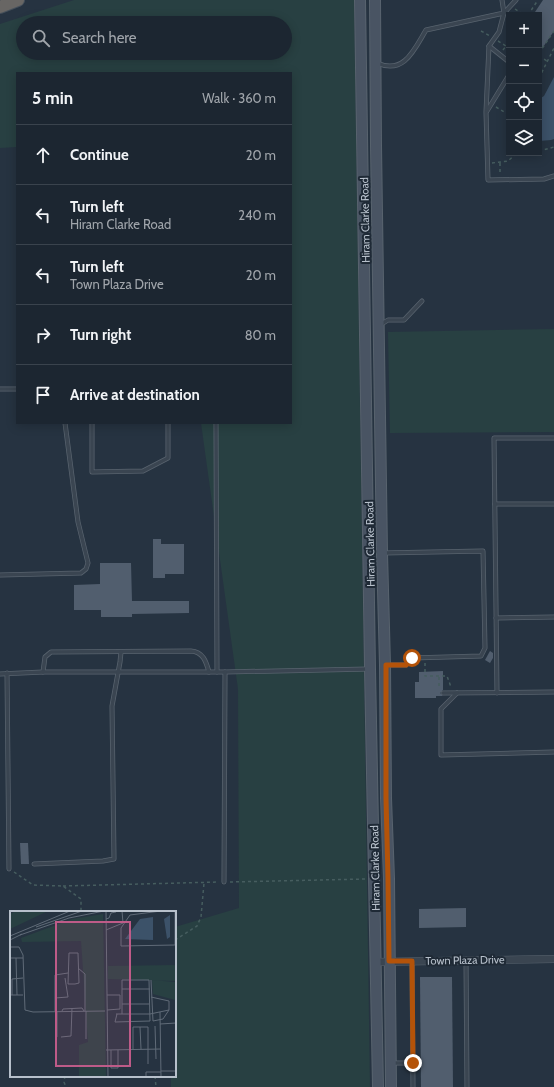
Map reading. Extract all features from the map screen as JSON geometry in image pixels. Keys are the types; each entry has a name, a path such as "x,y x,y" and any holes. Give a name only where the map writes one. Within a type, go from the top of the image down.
{"highway":[{"path":"0,7 18,0"}],"main road":[{"name":"Hiram Clarke Road","path":"360,0 366,441 378,1087"},
{"name":"Hiram Clarke Road","path":"375,0 382,553 386,665 386,798 391,1087"},
{"path":"361,63 376,63"},
{"path":"363,197 377,197"},
{"path":"365,326 379,326"},
{"path":"366,441 381,440"},
{"path":"368,555 382,553"},
{"path":"370,669 386,665"},
{"path":"373,799 386,798"},
{"path":"377,1063 391,1063"}],"street":[{"name":"Town Plaza Drive","path":"376,962 554,959"}],"lane":[{"path":"502,0 504,12 499,32 489,46 486,112 488,180 544,179 554,176"},
{"path":"376,63 385,66 404,63 410,57 426,30 504,12 516,0"},
{"path":"489,46 506,60"},
{"path":"486,112 506,80"},
{"path":"379,326 388,320 404,320 422,301"},
{"path":"0,389 16,389"},
{"path":"0,575 81,573 86,568 88,563 78,522 66,424"},
{"path":"92,424 92,472 143,470 168,458 168,424"},
{"path":"216,424 217,672"},
{"path":"497,693 494,438 554,438"},
{"path":"495,504 554,504"},
{"path":"382,553 483,551 485,648 481,656 412,658 406,665 386,665"},
{"path":"496,618 554,617"},
{"path":"43,672 45,657 51,652 197,651 202,655 207,664 208,672"},
{"path":"34,864 103,861 114,859 112,706 120,662 120,652"},
{"path":"0,674 43,672 225,672 370,669"},
{"path":"224,882 225,672"},
{"path":"8,673 9,868"},
{"path":"443,693 554,692"},
{"path":"455,693 441,709 441,755 554,752"},
{"path":"466,960 467,1087"},
{"path":"412,961 413,1087"},
{"path":"391,1063 413,1063"}],"path":[{"path":"534,12 531,10 538,0"},
{"path":"542,49 554,31"},
{"path":"502,51 506,47"},
{"path":"542,72 554,48"},
{"path":"542,58 547,61"},
{"path":"491,104 506,113"},
{"path":"542,150 554,148"},
{"path":"487,163 500,163 508,161 514,156"},
{"path":"500,163 500,173"},
{"path":"425,658 425,676 447,676 455,693"},
{"path":"439,676 440,693 443,693"},
{"path":"9,868 33,885 63,886 81,899 81,911"},
{"path":"176,939 197,926 201,917 204,883"},
{"path":"65,1077 64,1082 66,1087"},
{"path":"155,1077 156,1087"}],"green space":[{"path":"74,0 354,0 370,1087 171,1087 171,1077 176,1077 176,927 239,908 238,689 201,424 292,424 292,72 16,72 16,147 0,148 0,24 16,19 16,60 292,60 292,16 25,16"},
{"path":"554,329 554,432 390,433 388,332"}],"water":[{"path":"554,77 554,139 542,141 542,97"}],"building":[{"path":"543,0 554,0 554,31 542,49 542,12 535,12"},
{"path":"153,539 161,539 161,544 184,544 184,574 165,574 165,578 153,578"},
{"path":"100,563 131,563 132,601 189,601 189,613 132,614 132,617 101,617 101,610 74,610 74,585 100,584"},
{"path":"490,651 493,653 493,658 490,663 485,660"},
{"path":"443,671 443,690 440,693 443,696 436,696 436,698 415,698 415,682 419,682 419,672"},
{"path":"20,843 28,843 29,864 21,864"},
{"path":"466,908 466,927 419,928 419,909"},
{"path":"420,977 452,977 453,1087 421,1087"}],"route":[{"path":"412,658 406,665 386,665 386,798 389,961 412,961 413,1063"}]}
